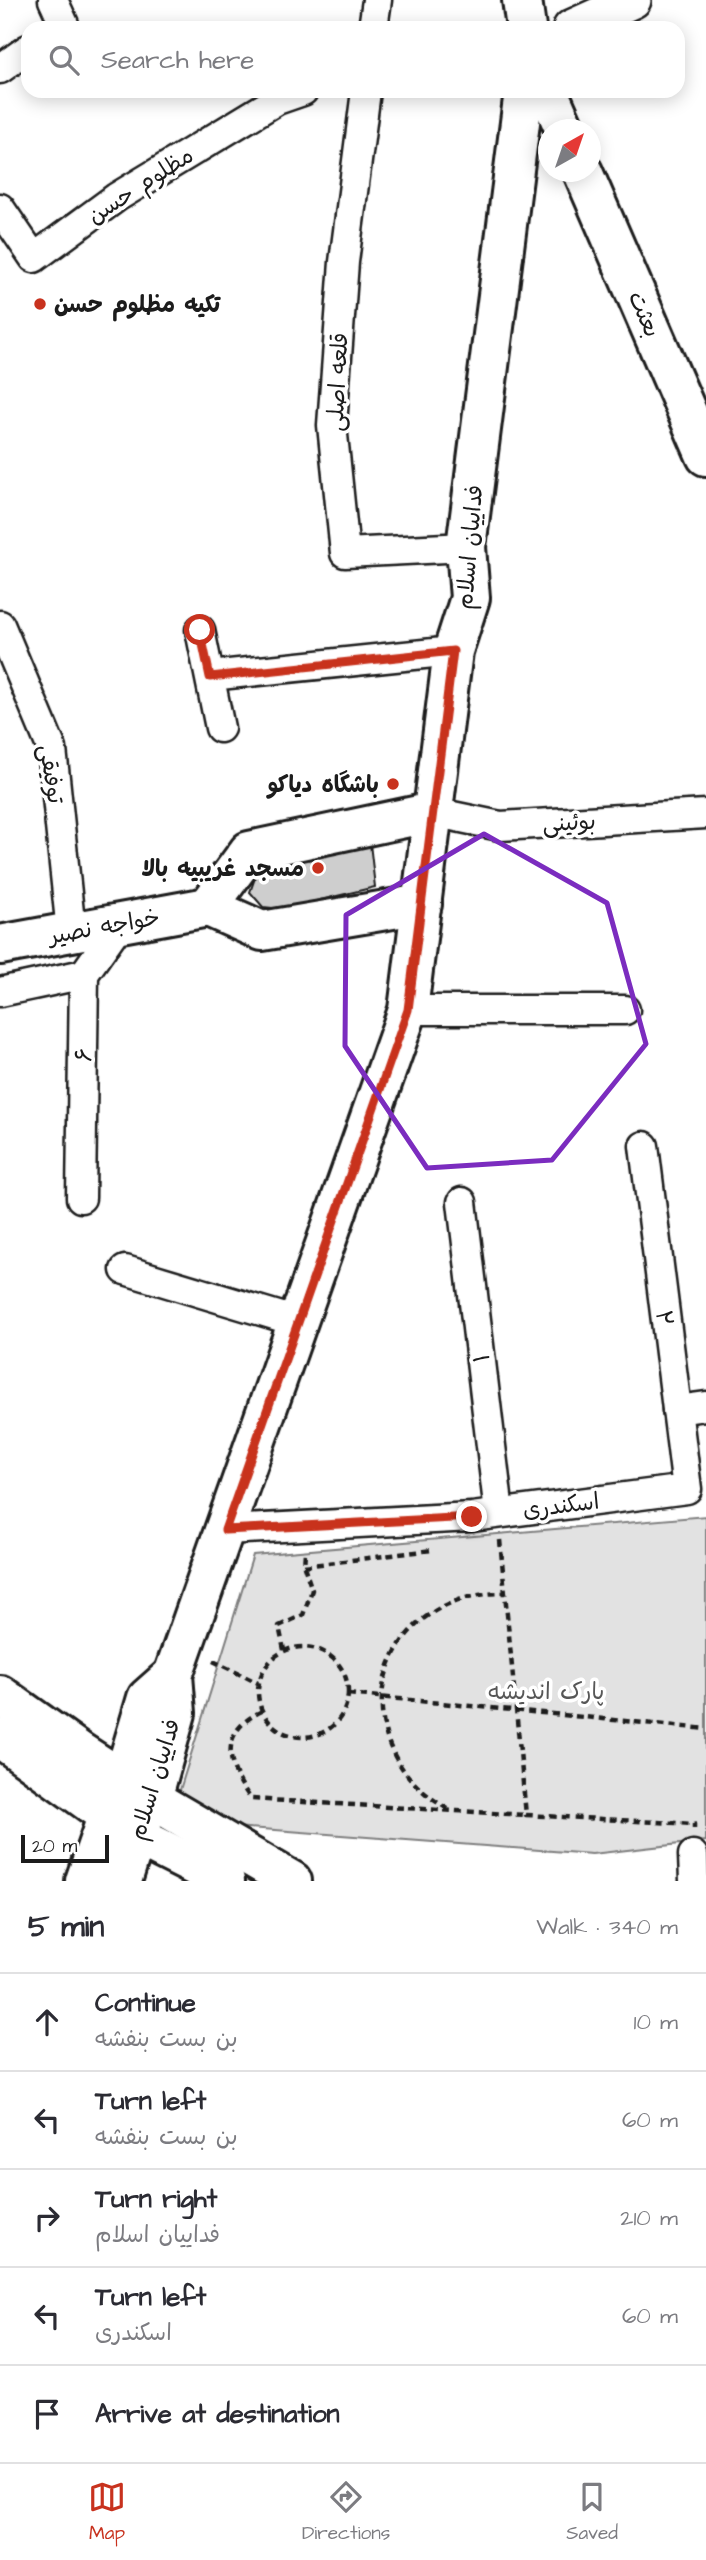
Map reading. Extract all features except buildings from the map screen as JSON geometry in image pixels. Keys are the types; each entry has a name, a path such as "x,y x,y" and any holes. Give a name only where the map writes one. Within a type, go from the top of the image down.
{"main road":[{"path":"522,0 525,21"},
{"name":"فداییان اسلام","path":"85,1881 121,1826 138,1789 147,1698 178,1661 408,1010 453,651 470,598 466,547 523,98"},
{"path":"551,98 560,119"},
{"name":"بعثت","path":"587,182 706,456"},
{"path":"422,904 262,931 208,907 249,851 433,812"},
{"name":"خواجه نصیر","path":"0,945 208,907"},
{"path":"0,1695 138,1789 292,1881"},
{"path":"0,1738 121,1826 225,1881"},
{"name":"فداییان اسلام","path":"121,1826 122,1881"}],"street":[{"path":"54,0 63,21"},
{"path":"374,21 377,0"},
{"path":"586,21 633,0"},
{"path":"0,69 21,54"},
{"name":"مظلوم حسن","path":"0,208 34,258 117,197 283,98"},
{"name":"قلعه اصلی","path":"365,98 344,262 332,425 345,554 466,547"},
{"name":"توفیقی","path":"0,625 52,749 71,932"},
{"path":"200,630 220,728"},
{"path":"210,677 453,651"},
{"name":"بوئینی","path":"433,812 500,826 706,814"},
{"path":"0,992 83,974 120,923"},
{"name":"۶","path":"81,1198 83,974"},
{"path":"408,1010 625,1010"},
{"name":"۲","path":"644,1146 687,1489"},
{"name":"۱","path":"462,1202 499,1513"},
{"path":"125,1270 298,1322"},
{"path":"677,1410 706,1406"},
{"name":"اسکندری","path":"225,1530 472,1517 687,1489"}],"path":[{"path":"499,1513 526,1815"},
{"path":"284,1650 279,1626 303,1615 312,1590 304,1566 306,1526"},
{"path":"451,1810 430,1799 412,1783 398,1765 388,1744 382,1721 385,1678 401,1642 414,1626 447,1603 485,1593 505,1593"},
{"path":"312,1647 326,1652 337,1661 345,1673 349,1687 344,1715 335,1726 323,1734 309,1738 281,1732 262,1712 258,1683 272,1658 284,1650 312,1647"},
{"path":"178,1661 258,1683"},
{"path":"348,1694 706,1729"},
{"path":"262,1712 244,1720 234,1732 230,1756 238,1783 251,1799 694,1824 693,1868"}],"highlighted area":[{"path":"484,834 607,903 646,1044 552,1160 427,1168 345,1046 346,915"}],"green space":[{"name":"پارک اندیشه","path":"706,1516 706,1841 592,1854 170,1822 253,1555"}],"place":[{"name":"تکیه مظلوم حسن","path":"40,304"},
{"name":"باشگاه دیاکو","path":"393,784"},
{"name":"مسجد غریبیه بالا","path":"318,868"}],"route":[{"path":"200,630 210,677 453,651 408,1010 225,1530 472,1517"}]}
